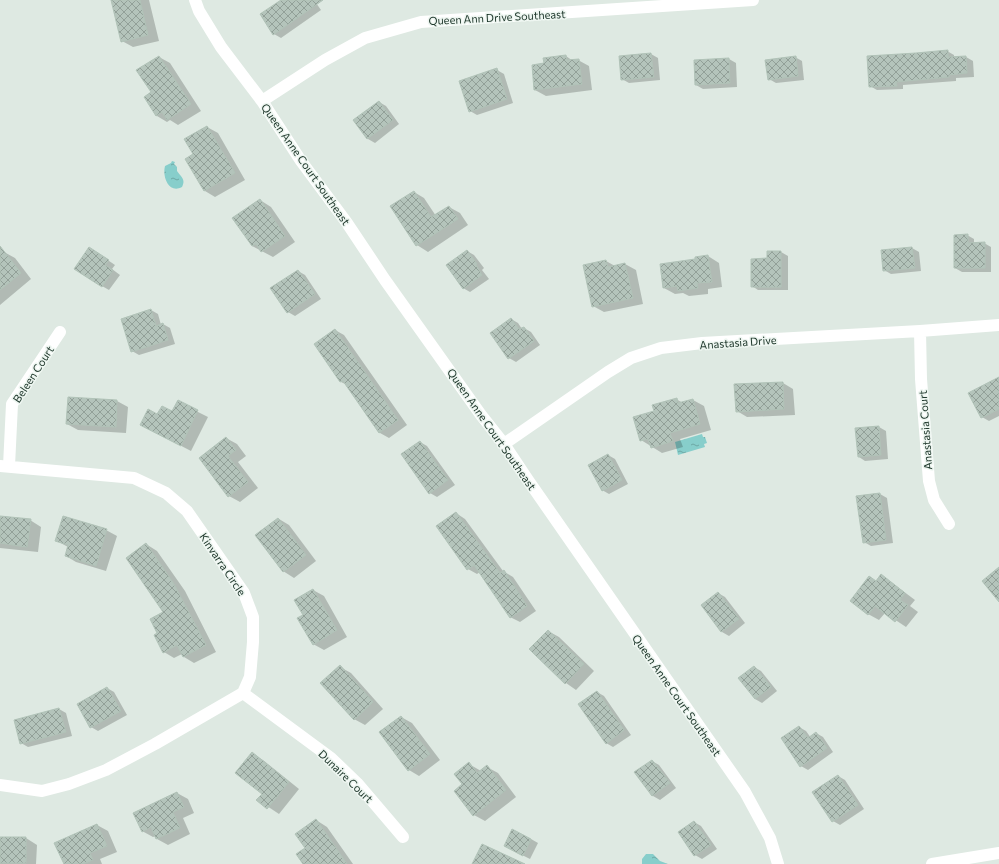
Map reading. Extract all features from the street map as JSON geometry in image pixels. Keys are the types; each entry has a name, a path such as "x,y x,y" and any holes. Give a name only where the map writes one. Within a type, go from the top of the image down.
{"street":[{"name":"Queen Anne Court Southeast","path":"196,0 199,11 218,41 262,101 301,161 481,415 504,444 745,792 770,838 778,864"},
{"name":"Queen Ann Drive Southeast","path":"262,101 325,60 365,38 421,22 753,0"},
{"name":"Anastasia Drive","path":"504,444 608,372 631,358 661,348 709,343 999,325"},
{"name":"Anastasia Court","path":"920,331 921,379 929,481 934,500 949,524"},
{"name":"Beleen Court","path":"5,466 12,404 60,332"},
{"name":"Kinvarra Circle","path":"5,466 134,478 166,493 187,511 244,593 252,617 253,642 250,677 242,693"},
{"path":"0,785 42,791 69,784 106,770 155,744 242,693"},
{"name":"Dunaire Court","path":"242,693 330,758 357,783 404,837"},
{"path":"932,864 999,853"}],"water":[{"path":"172,161 175,162 174,164 177,167 177,171 183,180 182,187 177,189 170,186 166,179 164,170 165,166"},
{"path":"702,434 707,443 704,444 705,447 678,455 675,442"},
{"path":"646,854 653,854 660,861 668,864 642,864 642,859"}],"building":[{"path":"111,0 140,0 148,35 121,42"},
{"path":"281,0 323,0 273,35 260,14"},
{"path":"948,50 948,57 966,56 967,73 949,75 949,77 896,82 897,86 869,87 867,56"},
{"path":"651,53 654,77 621,80 619,56"},
{"path":"566,55 567,60 579,59 582,84 534,90 532,65 544,63 543,58"},
{"path":"159,56 191,104 167,120 162,112 156,116 144,97 151,92 136,70"},
{"path":"796,56 798,76 768,80 765,60"},
{"path":"729,58 730,83 695,85 694,60"},
{"path":"497,68 507,99 469,112 459,81"},
{"path":"379,101 393,120 367,139 353,120"},
{"path":"207,126 235,173 204,191 185,159 193,154 184,139"},
{"path":"414,191 431,217 449,206 458,219 416,246 390,206"},
{"path":"260,199 285,236 261,252 256,244 252,246 232,218"},
{"path":"968,234 968,243 985,242 985,268 954,268 954,235"},
{"path":"0,246 21,273 0,290"},
{"path":"89,247 109,260 105,265 113,270 102,287 74,269"},
{"path":"912,247 915,268 883,271 881,250"},
{"path":"467,250 477,264 476,265 482,275 463,289 446,265"},
{"path":"767,251 781,251 781,287 751,287 751,259 767,258"},
{"path":"708,255 712,282 697,283 698,288 678,291 677,286 663,288 660,264 695,259 695,257"},
{"path":"606,260 608,267 625,263 633,298 592,307 583,265"},
{"path":"298,270 315,294 287,313 270,288"},
{"path":"151,309 156,326 163,323 168,340 131,352 121,319"},
{"path":"511,318 519,329 524,327 534,341 508,359 490,333"},
{"path":"335,329 398,420 379,433 343,381 340,382 314,344"},
{"path":"999,377 999,409 981,418 968,393"},
{"path":"783,382 784,409 736,412 734,384"},
{"path":"68,397 117,400 116,427 66,424"},
{"path":"677,398 678,403 693,399 700,424 670,433 673,441 651,448 648,439 640,441 633,417 654,411 652,405"},
{"path":"178,400 198,410 181,446 140,425 148,409 157,414 162,406 172,411"},
{"path":"879,426 881,455 858,457 855,428"},
{"path":"226,437 236,450 228,456 248,482 228,497 199,458"},
{"path":"420,441 448,480 429,494 401,454"},
{"path":"608,454 622,480 602,491 588,465"},
{"path":"880,493 886,540 863,543 856,496"},
{"path":"456,512 500,573 504,570 527,606 510,618 474,565 467,570 436,526"},
{"path":"0,516 31,519 27,547 0,543"},
{"path":"63,516 107,529 96,566 65,556 68,545 55,541"},
{"path":"278,518 306,555 283,572 255,535"},
{"path":"146,543 174,584 206,645 183,657 177,645 163,653 154,635 157,633 150,619 163,612 126,558"},
{"path":"999,567 999,602 982,581"},
{"path":"881,574 905,593 900,600 908,605 895,622 875,606 868,615 850,601 869,576 876,581"},
{"path":"313,589 337,630 313,645 297,618 303,615 294,600"},
{"path":"718,592 739,619 721,632 701,605"},
{"path":"548,630 584,664 565,684 529,649"},
{"path":"340,665 373,702 354,720 320,683"},
{"path":"754,666 771,687 755,699 738,678"},
{"path":"107,687 121,711 90,728 77,704"},
{"path":"597,691 624,730 606,744 578,704"},
{"path":"59,708 66,732 20,744 14,720"},
{"path":"401,716 430,754 408,771 379,732"},
{"path":"799,726 808,738 816,732 827,748 800,767 781,738"},
{"path":"252,752 289,782 267,809 256,800 262,794 235,773"},
{"path":"652,760 670,783 652,796 634,772"},
{"path":"469,762 477,773 487,765 506,790 473,816 454,791 462,784 454,774"},
{"path":"838,775 858,805 832,822 812,792"},
{"path":"177,792 184,807 173,812 180,828 156,839 151,827 142,832 133,813"},
{"path":"316,819 347,864 303,864 296,854 305,848 295,834"},
{"path":"694,821 711,845 694,856 678,832"},
{"path":"97,824 107,846 90,853 93,860 83,864 64,864 54,843"},
{"path":"512,829 531,839 523,856 504,846"},
{"path":"0,837 26,837 26,863 0,863"},
{"path":"482,844 525,864 472,864"}]}
